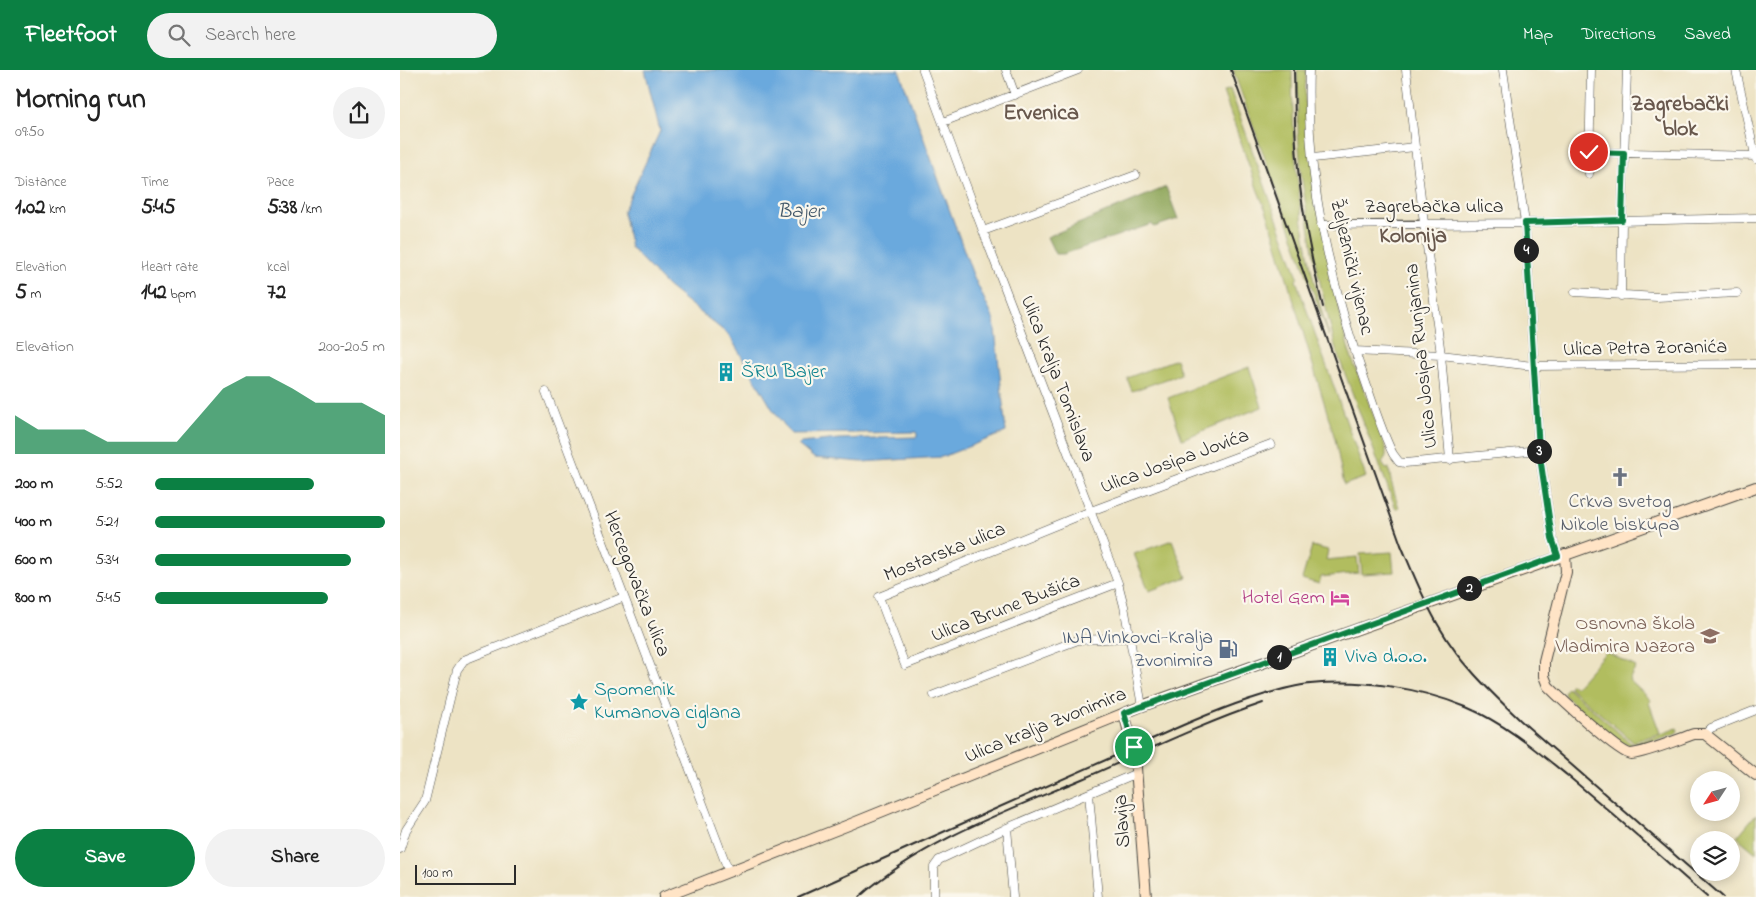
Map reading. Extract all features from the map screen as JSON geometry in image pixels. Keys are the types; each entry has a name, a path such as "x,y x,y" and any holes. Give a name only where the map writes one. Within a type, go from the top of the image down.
{"main road":[{"name":"Ulica kralja Zvonimira","path":"664,897 1142,706 1756,486"},
{"path":"1561,555 1566,572 1544,661 1546,681 1553,691 1627,753 1642,751 1694,734 1705,734 1756,775"},
{"name":"Slavija","path":"1124,713 1136,756 1146,897"}],"street":[{"name":"Ulica kralja Tomislava","path":"923,70 1118,583 1142,706"},
{"path":"1006,70 1015,95"},
{"path":"943,122 1078,70"},
{"name":"Željeznički vijenac","path":"1309,70 1308,89 1313,158 1321,225 1354,351 1389,446 1399,462 1405,464 1450,460"},
{"name":"Ulica Josipa Runjanina","path":"1406,70 1441,355 1450,460"},
{"path":"1503,70 1525,223 1539,450 1552,538 1561,555"},
{"path":"1589,174 1591,70"},
{"path":"1621,296 1627,70"},
{"path":"1589,152 1756,158 1736,70"},
{"path":"1313,158 1415,147"},
{"path":"983,232 1136,175"},
{"name":"Zagrebačka ulica","path":"1321,225 1756,218"},
{"path":"1575,292 1657,297 1737,293"},
{"name":"Ulica Petra Zoranića","path":"1354,351 1441,355 1533,366 1756,364"},
{"name":"Hercegovačka ulica","path":"546,392 729,872"},
{"name":"Ulica Josipa Jovića","path":"1091,511 1271,444"},
{"path":"1450,460 1539,450"},
{"name":"Mostarska ulica","path":"905,665 879,597 1091,511"},
{"name":"Ulica Brune Bušića","path":"905,665 1118,583"},
{"path":"400,849 406,830 425,801 457,670 464,660 624,597"},
{"path":"934,695 1078,640 1130,638"},
{"path":"1705,734 1711,728 1756,710"},
{"path":"934,897 934,868 939,860 1007,828 1137,773"},
{"path":"1089,794 1098,897"},
{"path":"1007,828 1013,897"}],"green space":[{"path":"1233,70 1292,70 1294,137 1300,204 1319,303 1329,336"},
{"path":"1297,70 1306,70 1305,101 1337,300 1349,351 1386,448 1386,456 1382,463 1386,469 1389,468 1399,508 1396,509 1336,350 1314,257 1301,174"},
{"path":"1230,89 1298,277 1296,280 1366,477 1344,485 1335,439 1269,218 1223,92"},
{"path":"1166,187 1178,219 1154,227 1152,224 1064,254 1055,254 1047,237"},
{"path":"1176,359 1181,374 1132,391 1127,378"},
{"path":"1249,367 1262,407 1182,439 1168,398"},
{"path":"1172,540 1187,577 1149,591 1134,554"},
{"path":"1312,546 1328,550 1326,560 1357,557 1359,573 1321,577 1319,584 1302,579"},
{"path":"1392,552 1394,572 1362,574 1360,554"},
{"path":"1606,652 1636,667 1629,680 1651,700 1649,703 1660,733 1633,742 1569,687 1571,684 1575,687"},
{"path":"1567,687 1635,747 1627,745 1608,734 1589,718 1565,696 1564,692"},
{"path":"1677,728 1678,731 1676,733 1639,746 1635,744"},
{"path":"1756,814 1756,853 1740,840 1740,833"}],"water":[{"name":"Bajer","path":"645,70 899,70 973,275 994,320 1006,432 942,457 862,462 814,458 798,445 801,443 839,439 917,437 917,434 916,432 791,434 773,410 729,335 667,286 631,248 623,212 660,131"}],"railway":[{"path":"1231,70 1401,545 1434,618 1466,665 1520,720 1723,897"},
{"path":"1294,70 1295,136 1301,195 1323,307"},
{"path":"798,897 1216,711 1294,686 1330,683 1389,686 1428,694 1480,713 1544,756 1707,897"},
{"path":"859,897 884,877 910,860 965,829 1194,729 1263,703"}],"place":[{"name":"ŠRU Bajer","path":"726,372"},
{"name":"Crkva svetog Nikole biskupa","path":"1620,477"},
{"name":"Hotel Gem","path":"1340,598"},
{"name":"Osnovna škola Vladimira Nazora","path":"1710,636"},
{"name":"INA Vinkovci-Kralja Zvonimira","path":"1228,649"},
{"name":"Viva d.o.o.","path":"1330,657"},
{"name":"Spomenik Kumanova ciglana","path":"579,702"}],"district":[{"name":"Ervenica","path":"1041,114"},
{"name":"Zagrebački blok","path":"1680,118"},
{"name":"Kolonija","path":"1413,237"}],"route":[{"path":"1134,747 1124,713 1558,556 1552,538 1539,450 1525,223 1622,220 1624,153 1589,152"}]}
